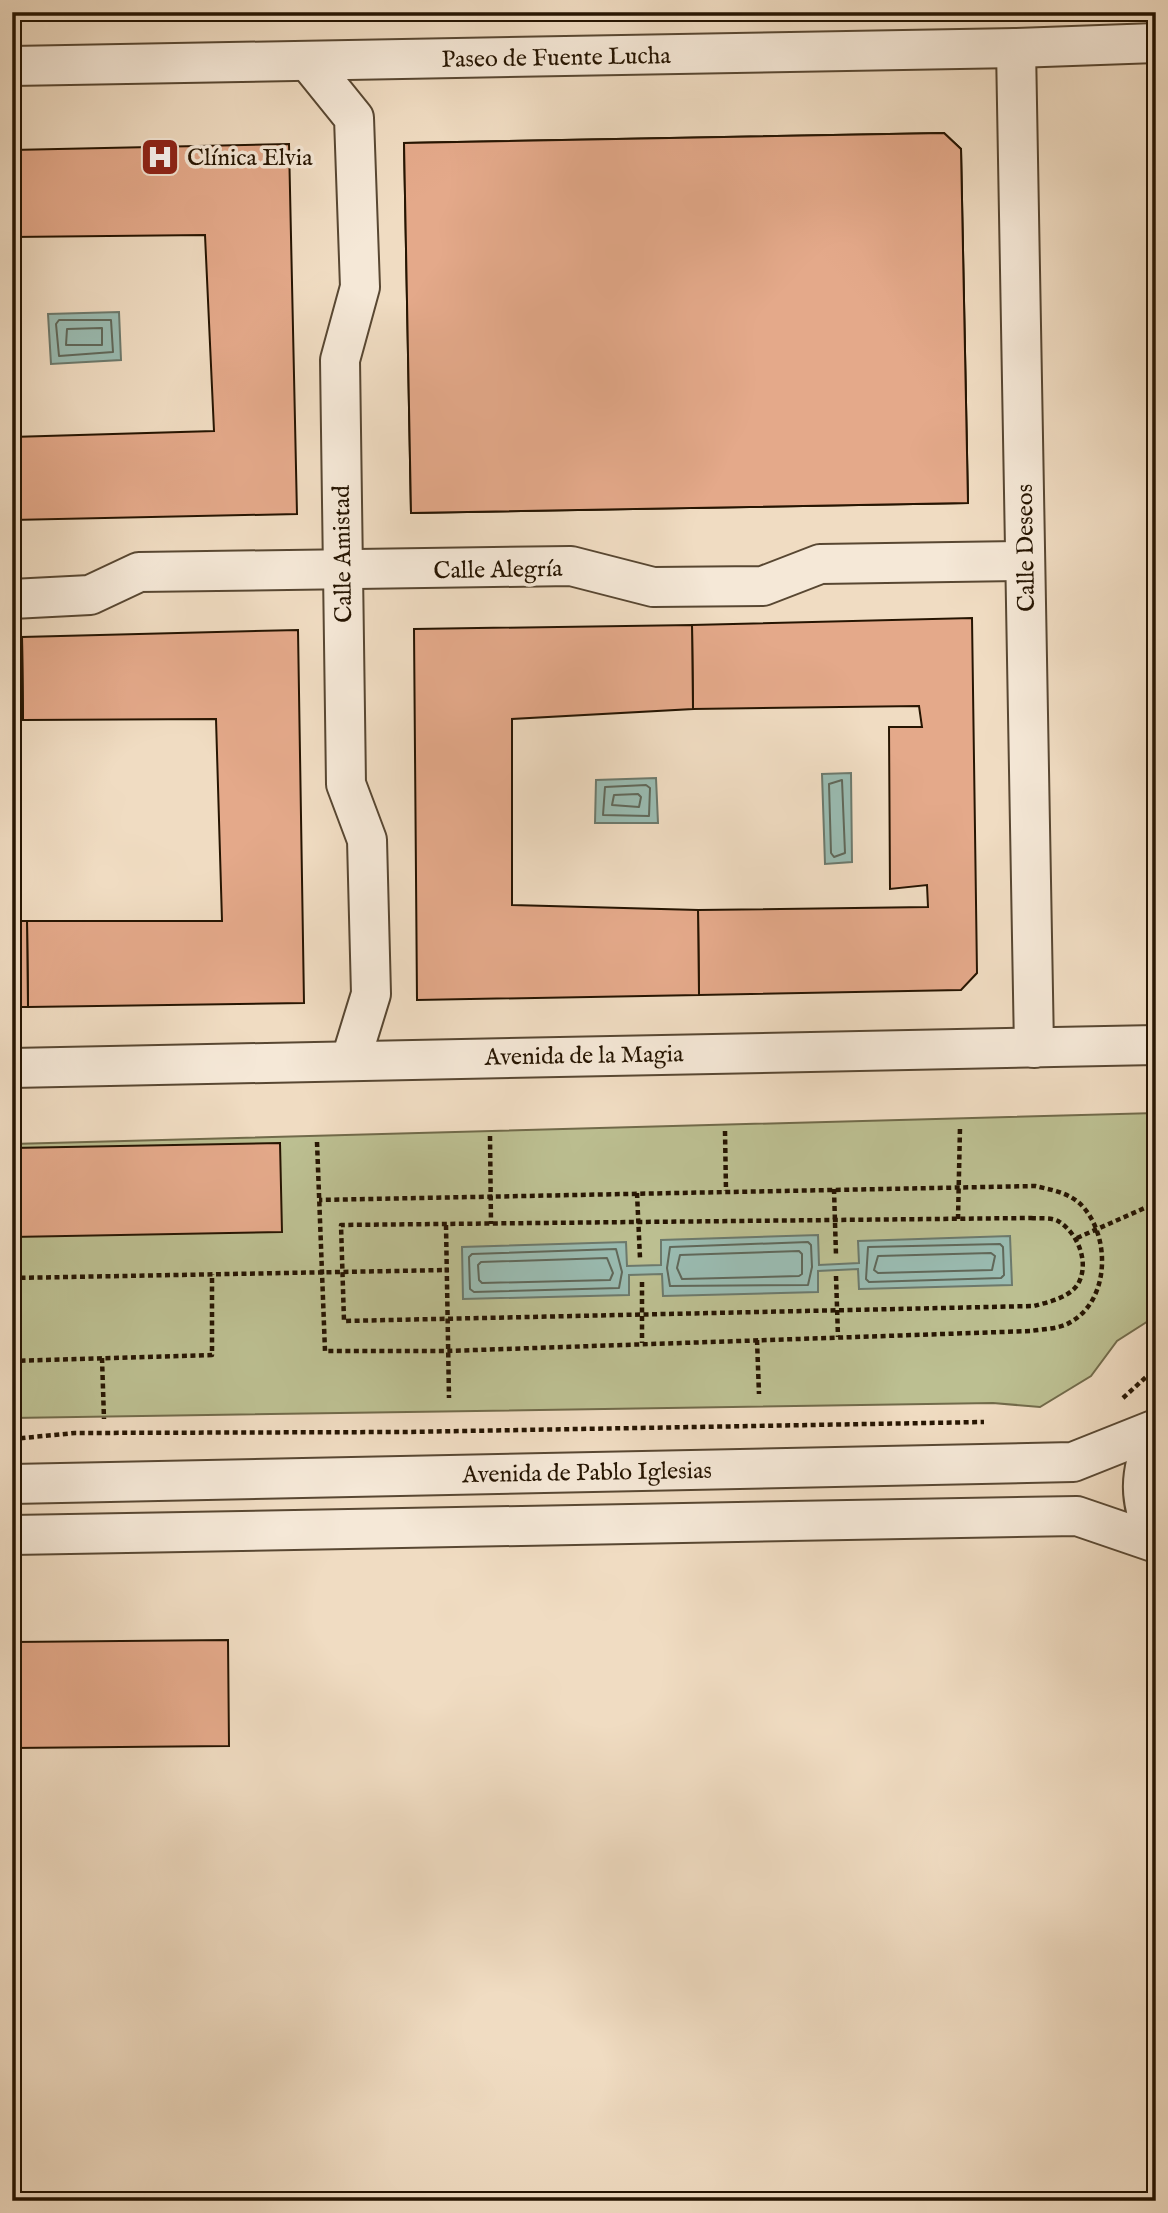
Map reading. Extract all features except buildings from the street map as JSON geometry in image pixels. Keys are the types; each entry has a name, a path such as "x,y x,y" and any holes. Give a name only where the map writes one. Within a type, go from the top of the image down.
{"street":[{"path":"1099,44 1140,12"},
{"name":"Paseo de Fuente Lucha","path":"12,66 1016,48 1156,43"},
{"name":"Calle Deseos","path":"1016,48 1034,1048"},
{"name":"Calle Amistad","path":"308,61 354,118 360,287 340,360 346,784 367,840 371,994 351,1059"},
{"name":"Calle Alegría","path":"12,598 90,595 139,572 342,572 570,566 653,587 763,586 820,564 1025,561"},
{"name":"Avenida de la Magia","path":"12,1068 351,1059 1156,1045"},
{"path":"1156,1430 1143,1466 1142,1506 1156,1543"},
{"name":"Avenida de Pablo Iglesias","path":"12,1484 1073,1462 1156,1430"},
{"path":"12,1535 1077,1516 1156,1543"}],"path":[{"path":"958,1219 960,1127"},
{"path":"725,1131 726,1191"},
{"path":"490,1136 491,1224"},
{"path":"317,1142 321,1272 325,1351 447,1350 1031,1331 1069,1323 1096,1296 1102,1269 1100,1237 1083,1207 1066,1194 1035,1185 319,1200"},
{"path":"834,1189 836,1255"},
{"path":"637,1193 640,1258"},
{"path":"1077,1238 1156,1203"},
{"path":"835,1220 1057,1220 1077,1238 1084,1265 1077,1285 1059,1298 1034,1306 837,1308 344,1321 341,1225 835,1220"},
{"path":"446,1225 449,1398"},
{"path":"12,1278 448,1270"},
{"path":"12,1361 212,1355 212,1274"},
{"path":"836,1276 838,1337"},
{"path":"642,1282 642,1343"},
{"path":"757,1340 759,1394"},
{"path":"102,1359 104,1419"},
{"path":"1118,1404 1156,1368"},
{"path":"12,1438 75,1433 405,1432 967,1420 993,1423"}],"green space":[{"path":"1156,1113 1156,1316 1117,1341 1091,1376 1040,1407 993,1403 12,1418 12,1144"}],"water":[{"path":"119,312 121,360 51,364 48,314"},
{"path":"851,773 852,862 825,864 822,774"},
{"path":"656,778 658,823 595,823 596,780"},
{"path":"818,1235 819,1265 859,1263 858,1241 1010,1236 1012,1285 859,1289 858,1269 818,1271 818,1292 663,1296 662,1274 629,1275 629,1295 463,1299 462,1247 626,1242 627,1266 661,1265 661,1240"}],"place":[{"name":"Clínica Elvia","path":"160,157"}]}
